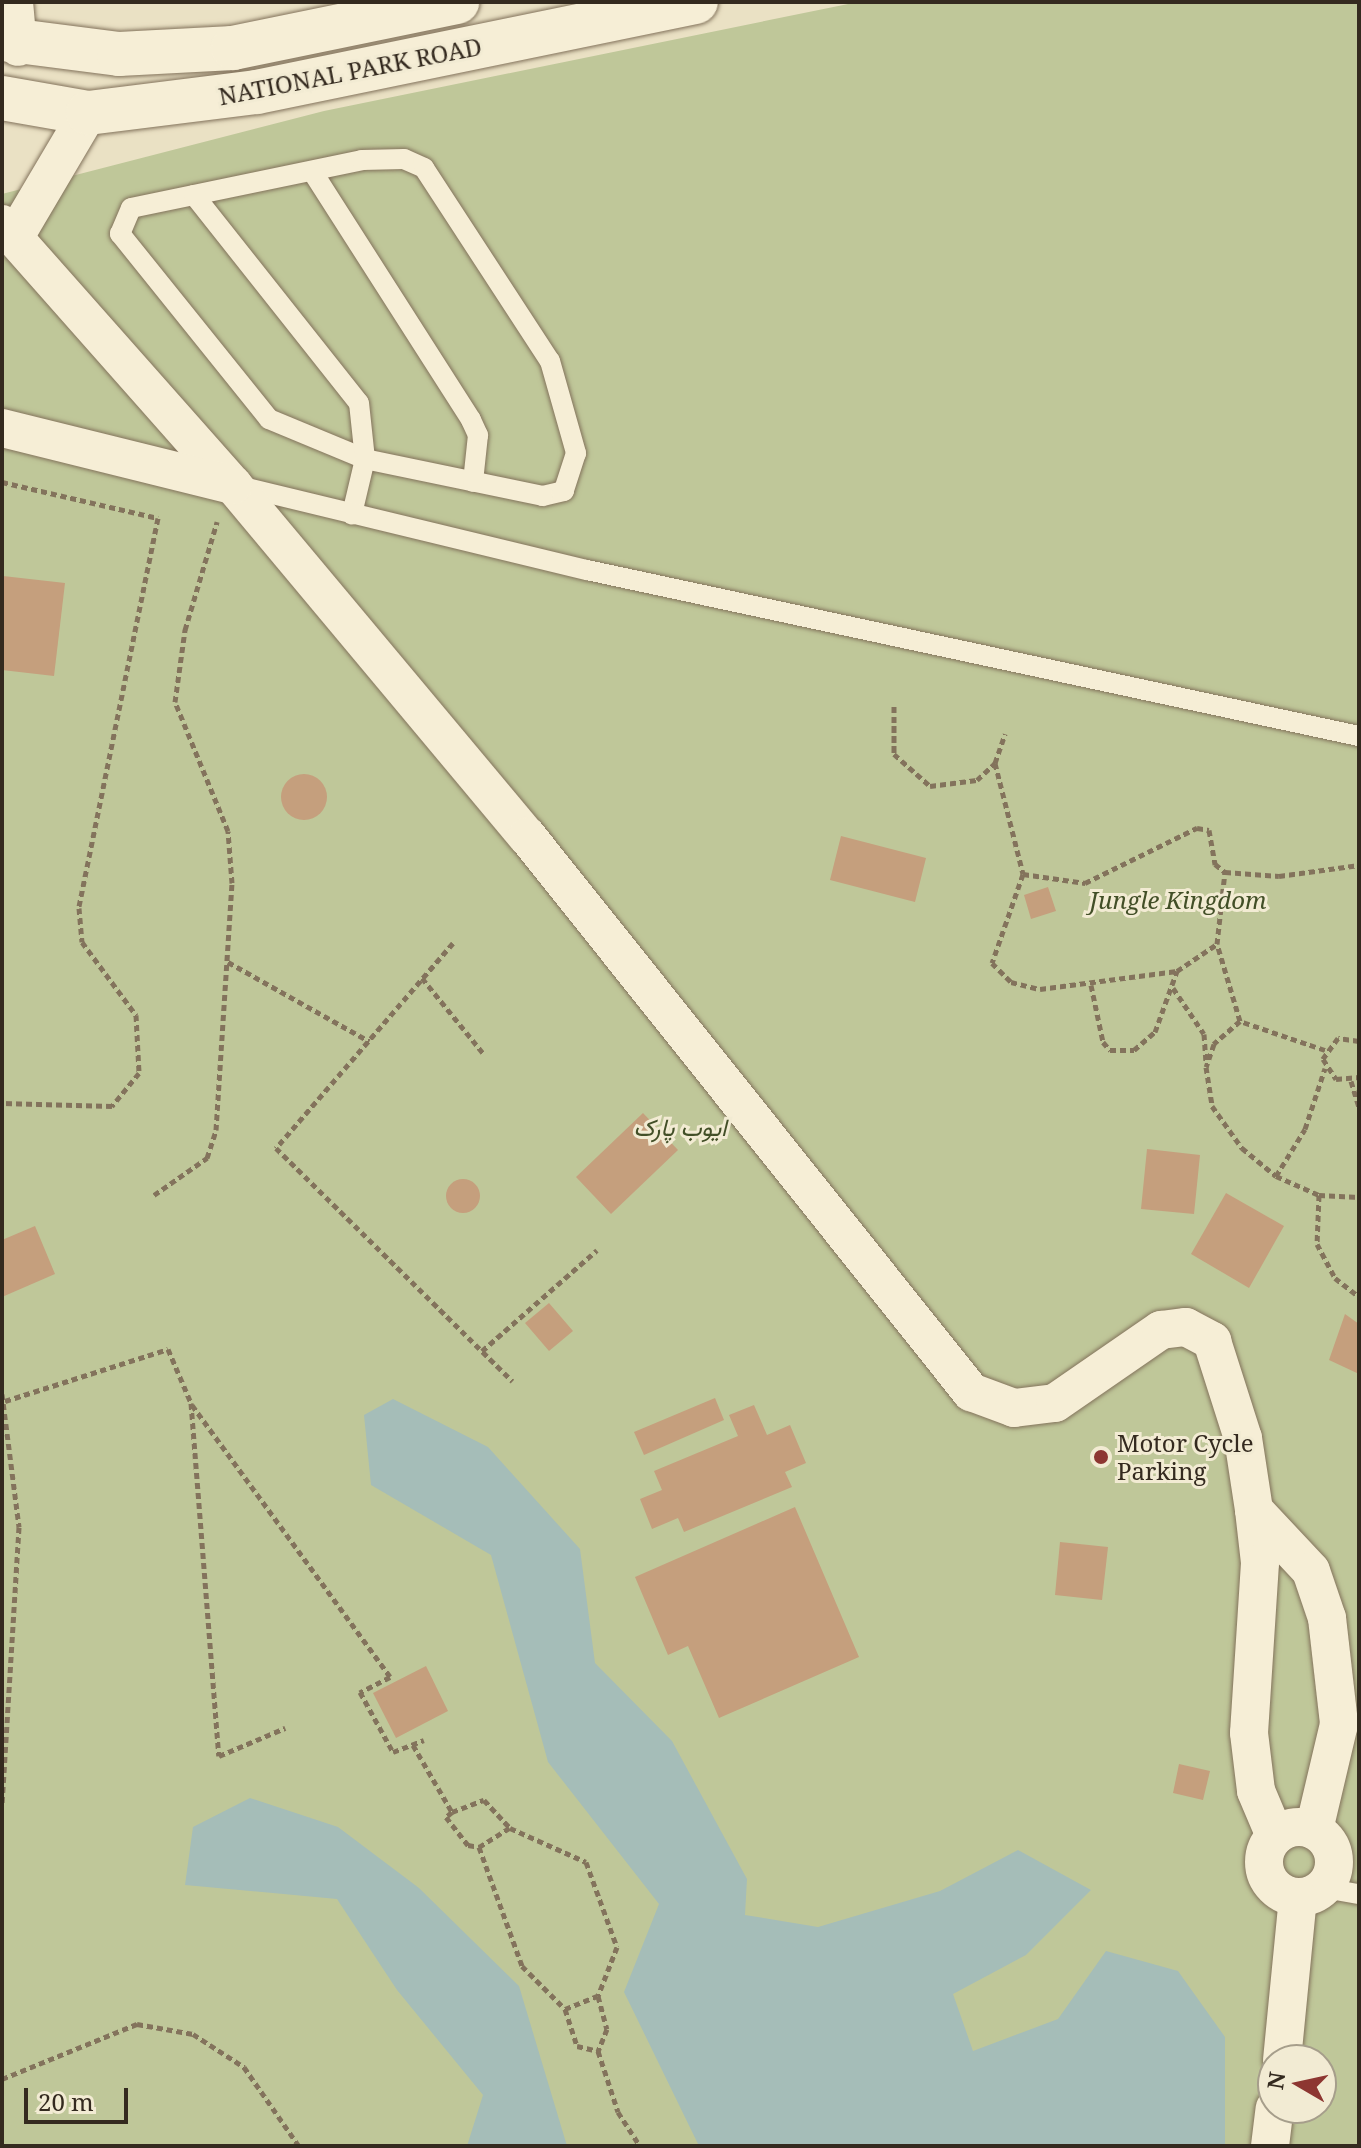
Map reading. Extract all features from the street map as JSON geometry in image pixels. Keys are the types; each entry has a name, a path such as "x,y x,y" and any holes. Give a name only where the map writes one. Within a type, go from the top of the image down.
{"main road":[{"name":"NATIONAL PARK ROAD","path":"10,43 119,54 233,48 457,2"},
{"name":"NATIONAL PARK ROAD","path":"2,98 88,113 257,92 696,2"}],"street":[{"path":"10,43 14,2"},
{"path":"88,113 8,231 233,485 527,836 971,1392 1014,1408 1055,1403 1151,1334 1172,1327 1199,1332 1221,1352 1254,1510 1260,1563 1249,1733 1256,1791 1275,1836 1266,1875 1273,1887 1327,1893"},
{"path":"150,461 171,415"},
{"path":"2,428 150,461 233,485"},
{"path":"1254,1510 1311,1571 1327,1618 1339,1724 1314,1830 1335,1863 1286,2044"},
{"path":"1275,1836 1314,1830"},
{"path":"1270,2146 1273,2124"}],"lane":[{"path":"387,158 424,168 538,335 572,425 574,475 564,491 543,496 365,459 295,433 254,406 128,250 120,234 131,208 312,171 387,158"},
{"path":"312,171 471,420 478,435 473,482"},
{"path":"194,195 349,386 364,421 365,459 352,514"},
{"path":"233,485 352,514 1359,736"}],"path":[{"path":"2,482 158,518 79,908 82,942 136,1015 139,1073 112,1106 2,1103"},
{"path":"154,1195 207,1158 216,1130 228,962 228,831 175,702 185,630 233,485"},
{"path":"894,706 892,742 909,774 954,788 995,763"},
{"path":"1005,734 995,763 1023,874 992,963 1027,987 1091,985 1177,971 1217,944"},
{"path":"1023,874 1085,883 1197,828 1209,830 1215,864 1225,872 1279,876 1359,865"},
{"path":"1225,872 1217,944 1240,1021"},
{"path":"453,943 276,1148 512,1381"},
{"path":"228,962 369,1041"},
{"path":"1091,985 1103,1042 1121,1051 1148,1041 1177,971"},
{"path":"422,978 483,1053"},
{"path":"1172,987 1204,1034 1212,1106 1242,1148 1276,1176 1319,1195 1359,1197"},
{"path":"1240,1021 1325,1050"},
{"path":"1206,1067 1214,1044 1240,1021"},
{"path":"1276,1176 1305,1129 1325,1068 1325,1050 1338,1038 1358,1039"},
{"path":"1325,1068 1351,1081 1359,1108"},
{"path":"1351,1081 1359,1077"},
{"path":"1319,1195 1317,1244 1335,1278 1359,1297"},
{"path":"482,1351 597,1250"},
{"path":"5,1401 168,1349 191,1403 390,1677 360,1692 393,1752 424,1740"},
{"path":"2,1394 19,1527 2,1803"},
{"path":"191,1403 219,1756 285,1728"},
{"path":"413,1745 452,1812"},
{"path":"510,1828 479,1847 468,1845 446,1817 484,1800 510,1828 586,1862 617,1947 598,1996 607,2029 598,2051 618,2112 640,2146"},
{"path":"479,1847 522,1966 565,2009 577,2046 598,2051"},
{"path":"565,2009 598,1996"},
{"path":"2,2079 137,2024 193,2034 244,2067 299,2146"}],"green space":[{"name":"ایوب پارک","path":"858,2 1359,2 1359,2146 2,2146 2,194 324,111"}],"water":[{"path":"393,1399 488,1447 580,1549 595,1663 672,1741 747,1879 745,1915 818,1927 940,1891 1018,1850 1091,1890 1026,1955 953,1994 973,2051 1058,2019 1106,1951 1178,1971 1225,2037 1225,2146 699,2146 624,1992 659,1904 548,1762 491,1555 371,1485 364,1415"},
{"path":"250,1798 338,1827 419,1888 519,1986 567,2146 467,2146 483,2095 397,1990 337,1899 185,1885 193,1827"}],"building":[{"path":"3,576 65,583 54,676 2,670"},
{"path":"304,774 320,781 327,797 320,813 304,820 288,813 281,797 288,781"},
{"path":"841,836 926,858 915,902 830,880"},
{"path":"1048,887 1056,911 1031,919 1024,895"},
{"path":"643,1113 678,1150 611,1214 576,1177"},
{"path":"1147,1149 1200,1155 1194,1214 1141,1209"},
{"path":"463,1179 475,1184 480,1196 475,1208 463,1213 451,1208 446,1196 451,1184"},
{"path":"1226,1193 1284,1226 1249,1288 1191,1254"},
{"path":"35,1226 55,1274 2,1297 2,1240"},
{"path":"549,1303 573,1331 549,1351 525,1323"},
{"path":"1345,1314 1359,1324 1359,1374 1329,1360"},
{"path":"715,1398 724,1420 644,1455 634,1432"},
{"path":"754,1405 767,1435 790,1425 806,1463 785,1472 792,1487 684,1532 678,1518 652,1529 640,1499 662,1490 654,1471 738,1436 729,1415"},
{"path":"795,1507 859,1657 719,1718 688,1646 668,1655 635,1577"},
{"path":"1060,1542 1108,1547 1102,1600 1055,1595"},
{"path":"426,1666 448,1711 396,1738 373,1693"},
{"path":"1179,1764 1210,1771 1203,1800 1173,1793"}],"place":[{"name":"Motor Cycle Parking","path":"1101,1457"}],"park label":[{"name":"Jungle Kingdom","path":"1178,900"}]}
